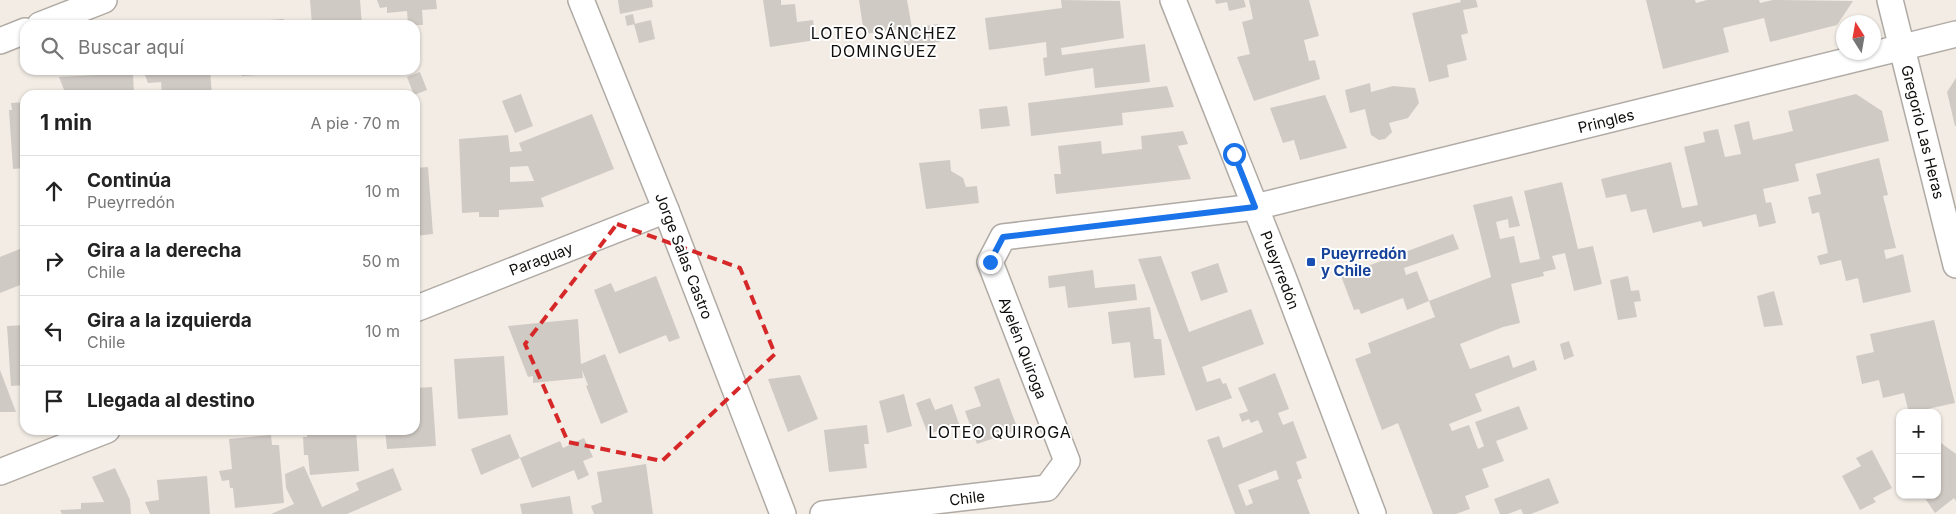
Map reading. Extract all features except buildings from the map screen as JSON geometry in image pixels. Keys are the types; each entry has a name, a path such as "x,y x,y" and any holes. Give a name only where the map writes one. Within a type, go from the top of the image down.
{"street":[{"path":"53,20 104,0"},
{"name":"Jorge Salas Castro","path":"581,0 666,210 783,514"},
{"name":"Pueyrredón","path":"1173,0 1374,514"},
{"name":"Gregorio Las Heras","path":"1890,0 1956,264"},
{"path":"0,41 20,33"},
{"name":"Pringles","path":"1255,207 1956,34"},
{"name":"Ayelén Quiroga","path":"1067,461 990,262 1003,237 1255,207"},
{"name":"Paraguay","path":"420,307 666,210"},
{"path":"0,472 94,435"},
{"name":"Chile","path":"824,514 1047,488 1067,461"}],"highlighted area":[{"path":"617,224 740,268 775,354 662,461 568,442 525,344"}],"place":[{"name":"Pueyrredón y Chile","path":"1311,262"}],"district":[{"name":"LOTEO SÁNCHEZ DOMINGUEZ","path":"884,42"},
{"name":"LOTEO QUIROGA","path":"1000,432"}],"route":[{"path":"990,262 1003,237 1209,214 1255,207 1234,154"}]}
